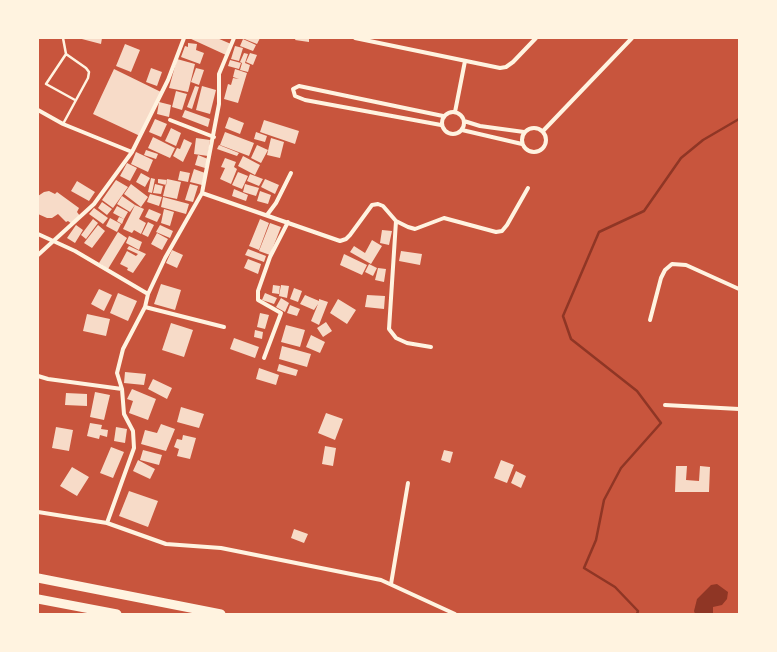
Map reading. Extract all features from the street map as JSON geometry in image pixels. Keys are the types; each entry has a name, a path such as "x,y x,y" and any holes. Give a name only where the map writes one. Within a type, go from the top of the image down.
{"highway":[{"path":"38,578 221,614"},
{"path":"38,599 117,614"}],"street":[{"path":"38,255 51,241 94,204 132,152 168,80 184,38"},
{"path":"107,523 134,448 133,431 124,414 122,388 117,373 123,349 145,307 148,294 165,258 202,193 214,137 219,104 219,74 234,38"},
{"path":"355,38 500,68 506,67 536,38"},
{"path":"543,131 632,38"},
{"path":"455,112 465,61"},
{"path":"462,130 464,121 460,114 455,112 447,113 443,116 299,86 293,89 295,96 305,100 441,125 446,132 450,134 454,134 462,130 522,144 528,150 540,150 544,147 546,139 543,131 539,129 531,128 524,132 480,126 464,121"},
{"path":"38,110 63,124 132,152"},
{"path":"441,125 443,116"},
{"path":"170,120 214,137"},
{"path":"522,144 522,136 524,132"},
{"path":"267,215 276,203 291,173"},
{"path":"202,193 340,241 346,239 372,205 383,206 396,221 415,229 444,218 496,232 502,231 528,188"},
{"path":"396,221 390,329 396,338 407,343 431,347"},
{"path":"264,358 281,313 258,300 258,291 270,257 288,222"},
{"path":"38,234 75,251 148,294"},
{"path":"650,320 661,278 665,270 672,264 686,265 739,289"},
{"path":"145,307 224,327"},
{"path":"38,376 48,379 122,388"},
{"path":"665,405 739,409"},
{"path":"391,584 408,483"},
{"path":"38,512 107,523 166,544 221,548 381,580 391,584 404,593 426,600 455,614"}],"lane":[{"path":"63,38 66,54 46,84 75,100"},
{"path":"63,124 88,78 89,72 86,68 66,54"}],"shaded area":[{"path":"717,584 728,592 727,599 722,605 713,607 713,614 695,614 694,611 697,599 711,585"}],"building":[{"path":"78,38 102,38 101,44"},
{"path":"189,38 217,38 231,44 226,55"},
{"path":"242,38 260,38 257,44"},
{"path":"296,38 309,38 309,42 295,40"},
{"path":"243,39 256,45 253,51 240,46"},
{"path":"188,43 197,44 196,50 204,53 200,64 181,57 185,46 188,47"},
{"path":"125,44 140,50 131,72 116,66"},
{"path":"235,46 243,48 239,61 231,59"},
{"path":"244,53 248,54 245,63 250,65 248,72 240,70 242,63 240,62"},
{"path":"250,53 257,55 253,65 246,62"},
{"path":"177,59 195,64 188,92 169,88"},
{"path":"230,60 241,63 239,69 228,66"},
{"path":"151,68 162,72 157,86 146,82"},
{"path":"196,68 204,70 199,85 191,82"},
{"path":"114,69 161,92 140,136 93,114"},
{"path":"235,69 247,73 238,103 224,99 228,84 231,85 233,78 239,79 233,77"},
{"path":"195,86 199,87 192,109 187,107"},
{"path":"202,86 216,90 210,114 196,110"},
{"path":"176,91 187,94 182,110 172,107"},
{"path":"159,102 171,105 169,117 157,114"},
{"path":"185,110 210,119 208,127 182,117"},
{"path":"229,117 244,123 240,134 225,128"},
{"path":"155,119 167,124 161,137 149,132"},
{"path":"264,120 299,131 295,144 260,132"},
{"path":"171,128 181,133 176,146 165,141"},
{"path":"225,132 254,143 249,156 220,145"},
{"path":"256,132 267,136 265,142 254,139"},
{"path":"153,137 175,148 170,158 148,148"},
{"path":"196,138 210,140 208,156 194,154"},
{"path":"271,138 284,142 280,158 267,155"},
{"path":"184,139 192,143 183,162 173,156 177,148 180,149"},
{"path":"219,145 239,153 237,156 217,149"},
{"path":"257,145 268,150 261,163 251,158"},
{"path":"146,150 158,154 156,159 144,155"},
{"path":"136,152 153,160 148,172 131,164"},
{"path":"198,155 208,159 205,168 195,165"},
{"path":"243,156 260,165 255,175 238,166"},
{"path":"225,158 236,162 234,167 237,169 231,184 220,179 225,168 221,167"},
{"path":"127,163 137,168 130,181 120,176"},
{"path":"194,169 205,173 202,185 190,182"},
{"path":"180,171 190,173 188,182 178,180"},
{"path":"238,172 248,176 242,189 232,185"},
{"path":"141,173 150,178 145,187 136,182"},
{"path":"250,174 263,179 259,186 247,181"},
{"path":"151,178 155,179 152,193 148,192"},
{"path":"158,179 167,180 166,185 158,183"},
{"path":"167,179 181,182 177,199 163,196"},
{"path":"265,179 279,185 275,194 261,187"},
{"path":"116,180 128,187 113,208 102,200"},
{"path":"77,181 95,192 89,201 71,191"},
{"path":"131,184 148,197 141,207 124,194"},
{"path":"155,184 163,186 161,194 153,193"},
{"path":"190,184 198,186 193,202 185,200"},
{"path":"245,184 259,188 256,196 243,192"},
{"path":"234,189 248,195 246,201 232,196"},
{"path":"49,191 55,194 57,192 79,208 77,212 80,216 72,224 68,221 66,222 58,214 52,218 47,218 38,214 38,196"},
{"path":"260,191 271,195 268,204 257,201"},
{"path":"150,194 162,197 159,206 147,202"},
{"path":"122,196 135,205 130,212 117,204"},
{"path":"163,197 189,204 186,214 161,207"},
{"path":"102,202 112,209 107,215 98,208"},
{"path":"135,205 144,209 139,219 146,223 141,234 134,230 132,233 123,229"},
{"path":"117,206 128,212 124,219 113,213"},
{"path":"94,208 108,218 103,224 89,214"},
{"path":"149,209 161,214 157,222 145,217"},
{"path":"164,209 174,212 170,226 161,223"},
{"path":"119,217 124,219 122,224 117,221"},
{"path":"110,218 121,224 117,232 106,226"},
{"path":"93,219 98,223 86,239 81,235"},
{"path":"260,219 269,223 259,250 249,246"},
{"path":"148,222 154,225 148,237 142,234"},
{"path":"270,223 281,227 270,255 259,251"},
{"path":"76,225 83,230 75,243 67,238"},
{"path":"98,225 105,231 92,248 84,243"},
{"path":"160,225 173,231 170,238 156,232"},
{"path":"382,230 392,231 389,245 380,243"},
{"path":"118,232 127,238 108,269 99,263"},
{"path":"157,233 168,239 162,250 151,244"},
{"path":"129,236 142,242 139,250 126,243"},
{"path":"372,240 382,246 371,264 350,252 354,246 365,253"},
{"path":"129,246 146,254 133,273 127,270 128,268 120,264 127,251 136,256 138,254 127,249"},
{"path":"248,249 266,256 264,262 245,255"},
{"path":"172,250 183,255 177,268 166,263"},
{"path":"401,251 422,254 420,265 399,261"},
{"path":"344,254 367,265 362,275 340,265"},
{"path":"248,259 261,264 258,274 244,268"},
{"path":"369,264 377,268 373,276 365,272"},
{"path":"378,268 386,269 384,282 375,280"},
{"path":"161,284 181,290 175,310 154,304"},
{"path":"273,285 280,286 279,294 272,293"},
{"path":"281,285 289,286 287,298 279,296"},
{"path":"294,288 302,291 298,302 290,299"},
{"path":"99,289 112,295 104,311 91,304"},
{"path":"118,293 137,301 128,321 110,313"},
{"path":"265,293 277,298 274,304 262,300"},
{"path":"305,295 319,301 319,299 328,302 319,325 311,321 318,304 314,310 300,304"},
{"path":"367,295 385,296 384,309 365,307"},
{"path":"281,298 289,303 285,312 276,307"},
{"path":"338,299 356,310 347,324 330,313"},
{"path":"290,305 300,309 297,316 287,313"},
{"path":"260,313 269,315 265,329 257,327"},
{"path":"87,314 110,319 106,336 83,331"},
{"path":"326,322 332,331 323,337 317,328"},
{"path":"171,323 193,330 184,357 162,350"},
{"path":"286,325 305,330 300,347 281,342"},
{"path":"255,330 263,332 262,339 254,337"},
{"path":"311,335 325,342 320,353 306,347"},
{"path":"234,338 259,347 255,358 230,349"},
{"path":"282,346 311,354 307,367 279,359"},
{"path":"279,364 298,370 296,376 277,371"},
{"path":"259,368 279,375 276,385 256,379"},
{"path":"125,372 146,374 144,385 124,383"},
{"path":"153,379 172,388 167,399 148,389"},
{"path":"132,389 156,399 148,420 129,413 133,401 127,399"},
{"path":"95,392 110,395 104,420 90,417"},
{"path":"66,393 87,394 87,406 65,405"},
{"path":"181,407 204,414 199,428 177,422"},
{"path":"326,413 343,419 335,440 318,433"},
{"path":"90,423 102,425 101,429 108,430 107,437 100,435 99,439 87,436"},
{"path":"161,424 175,429 166,451 141,444 145,430 157,433"},
{"path":"56,427 73,430 69,451 52,448"},
{"path":"116,427 127,429 125,443 114,441"},
{"path":"183,435 196,438 190,459 177,456 179,449 174,447 177,439 182,440"},
{"path":"325,446 336,448 333,466 322,464"},
{"path":"111,447 124,452 113,478 100,473"},
{"path":"143,450 162,455 159,465 140,460"},
{"path":"444,450 453,452 450,463 441,460"},
{"path":"138,460 155,469 150,479 133,471"},
{"path":"501,460 514,465 507,483 494,478"},
{"path":"676,466 687,466 686,480 699,481 700,466 710,467 709,492 675,492"},
{"path":"72,467 89,477 77,496 60,486"},
{"path":"516,471 526,476 521,488 511,483"},
{"path":"129,491 158,501 148,527 119,516"},
{"path":"294,529 308,534 304,543 291,538"}],"waterway":[{"path":"637,614 638,611 615,587 584,568 596,540 604,500 621,468 661,423 637,391 571,339 563,316 599,232 644,211 681,158 703,140 739,119"}]}
